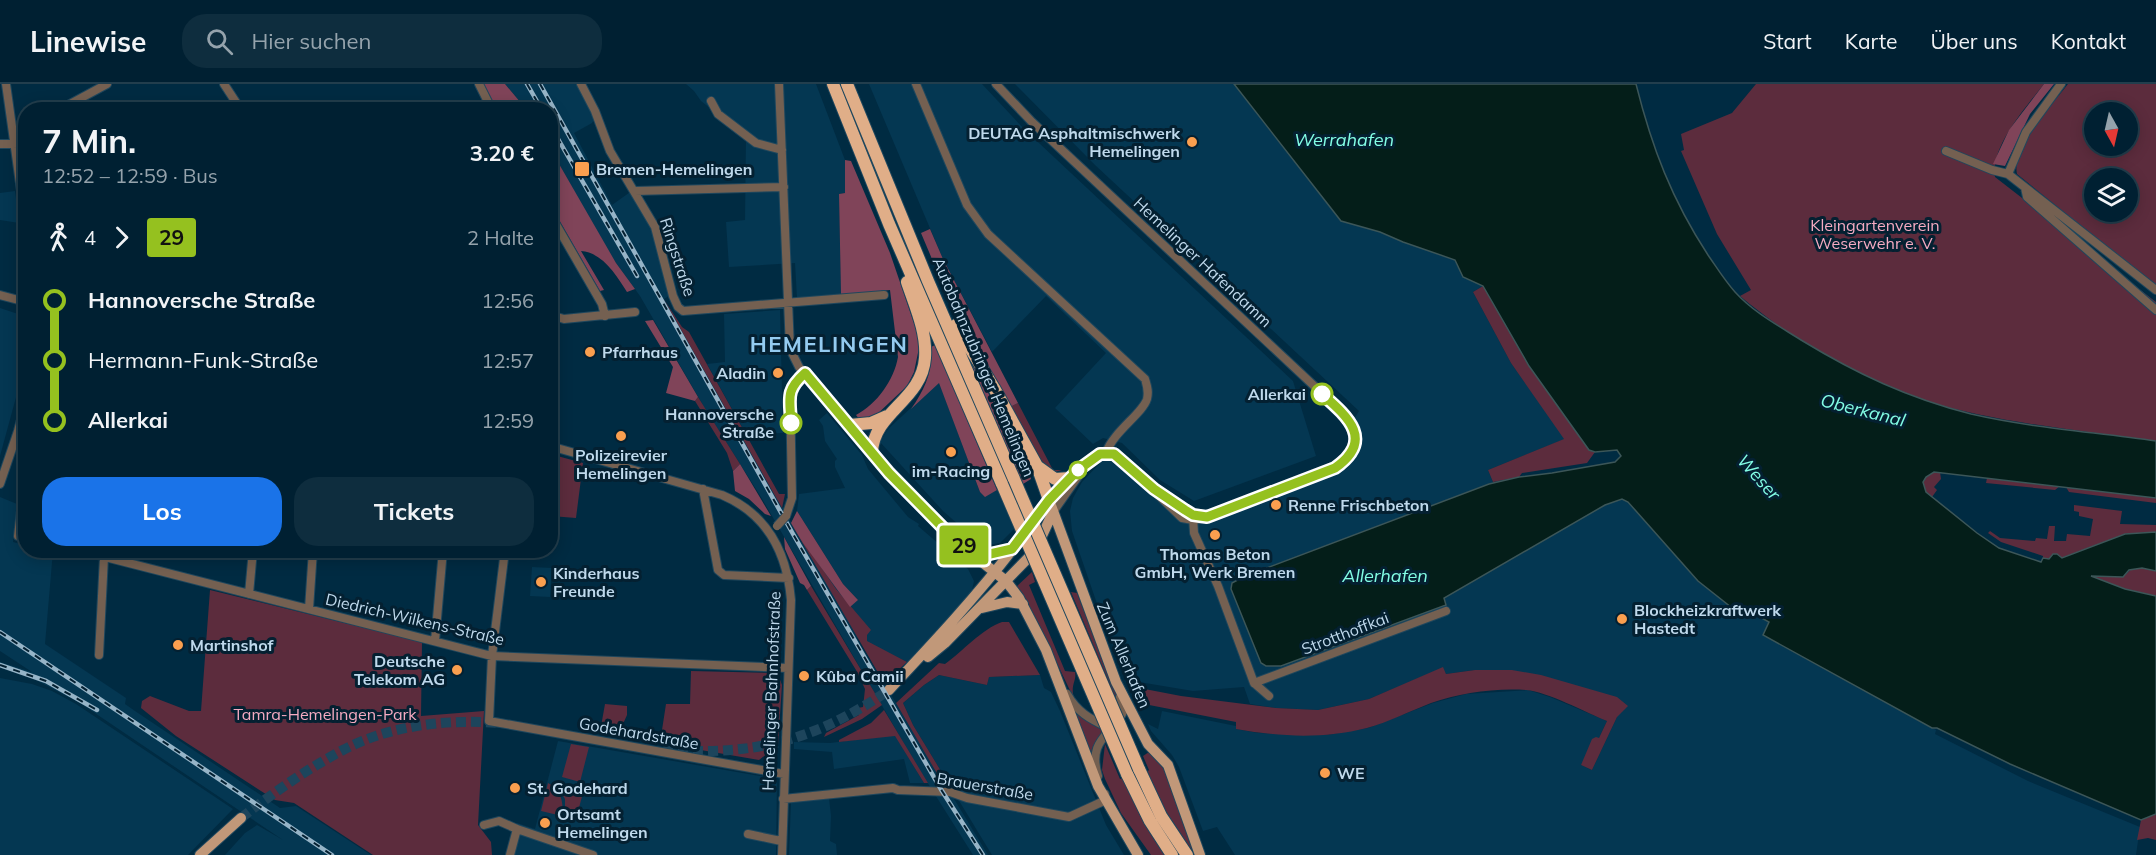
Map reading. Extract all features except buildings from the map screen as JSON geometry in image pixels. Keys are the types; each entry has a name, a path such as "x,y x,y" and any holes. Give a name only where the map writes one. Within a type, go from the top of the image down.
{"highway":[{"name":"Autobahnzubringer Hemelingen","path":"833,84 889,224 1002,484 1133,771 1187,855"},
{"name":"Autobahnzubringer Hemelingen","path":"847,84 928,281 1014,479 1133,771 1150,821 1172,855"},
{"path":"872,452 878,430 912,394 922,375 925,359 925,342 921,325 906,280 890,244 889,224"},
{"path":"928,281 942,297 961,337 994,388 1037,466 1051,506"},
{"path":"850,425 870,423 891,414"},
{"path":"1037,466 1055,479 1070,478"}],"main road":[{"path":"872,452 913,499 958,543 1006,582 1023,604 1057,676 1098,786 1138,855"},
{"path":"1051,506 1035,551 945,643 889,690 960,614 1012,549 1051,506"},
{"name":"Zum Allerhafen","path":"1051,506 1116,682 1148,744 1168,765 1200,855"},
{"path":"958,543 990,554 1012,549"},
{"path":"977,611 994,604 1007,602 1023,604"},
{"path":"200,855 241,818 211,855"}],"street":[{"path":"6,84 18,166"},
{"path":"73,102 106,84"},
{"path":"224,84 235,102"},
{"path":"479,84 488,102"},
{"name":"Ringstraße","path":"580,84 596,111 610,151 655,227 678,307 683,311 787,304"},
{"path":"779,84 790,349 799,367 872,452"},
{"path":"916,84 967,205 976,219 988,234 1145,379 1148,391 1147,402 1110,442 1106,453"},
{"name":"Hemelinger Hafendamm","path":"996,84 1032,122 1351,423 1355,432 1353,449 1349,456 1335,468 1207,517 1193,518"},
{"path":"2008,174 2026,132 2061,84"},
{"path":"711,101 717,114 756,143 782,150"},
{"path":"13,131 18,129"},
{"path":"0,144 15,143"},
{"path":"1946,151 1992,170 2008,174 2156,290"},
{"path":"635,191 784,187"},
{"path":"2025,187 2027,197 2156,310"},
{"path":"558,228 602,304 605,316"},
{"path":"0,295 18,300"},
{"path":"787,304 884,295"},
{"path":"558,317 564,319 635,312"},
{"path":"769,532 786,516 792,498 790,389 805,373"},
{"path":"0,484 18,431"},
{"name":"Hemelinger Bahnhofstraße","path":"558,448 703,489 741,503 759,519 783,557 789,578 791,600 782,855"},
{"path":"1051,506 1070,478 1095,456 1106,453 1114,454 1154,489 1193,518 1194,533 1218,586 1254,683 1269,696"},
{"path":"1051,506 1085,465"},
{"path":"703,489 718,570 724,575 789,578"},
{"path":"99,655 104,558"},
{"name":"Diedrich-Wilkens-Straße","path":"108,558 492,656 788,668"},
{"path":"249,594 252,558"},
{"path":"309,609 312,558"},
{"path":"435,641 442,558"},
{"path":"492,656 495,647 504,558"},
{"name":"Strotthoffkai","path":"1254,683 1446,611"},
{"name":"Godehardstraße","path":"492,656 489,721 784,774"},
{"path":"1057,676 1076,709 1094,722 1110,728"},
{"path":"1106,800 1097,772 1096,755 1103,736 1124,710 1116,682"},
{"name":"Brauerstraße","path":"783,799 893,788 950,792 967,798 1069,817 1106,800"},
{"path":"484,825 499,821 593,855"},
{"path":"510,855 517,829"},
{"path":"748,834 781,841"},
{"path":"1128,838 1143,855"}],"shaded area":[{"path":"481,84 505,84 520,102 491,102"},
{"path":"505,84 579,84 596,116 592,123 574,133 612,205 633,190 654,227 672,294 664,299 803,543 850,606 858,600 843,584 797,511 799,494 845,488 835,467 837,459 825,441 823,426 819,420 827,413 862,455 868,469 908,517 919,524 918,526 968,569 974,581 972,590 958,609 907,662 856,637 988,855 973,855 917,766 761,497 704,407 640,296 598,234 558,163 558,102 520,102"},
{"path":"686,84 816,84 845,160 845,193 839,194 841,295 797,298 795,263 729,267 726,222 745,220 746,137 701,101"},
{"path":"869,84 982,84 1024,129 1293,381 1316,456 1194,501 1160,480 1122,443 1103,438 1093,444 1055,408 1106,353 1046,296 992,352 943,259"},
{"path":"1015,84 1234,84 1341,221 1380,232 1455,260 1463,277 1483,286 1473,292 1511,363 1565,439 1488,470 1493,482 1232,582 1231,589 1261,663 1266,666 1281,666 1445,605 1444,598 1605,505 1622,499 1628,502 1698,581 1736,611 1749,611 1769,622 1763,635 1936,730 1935,734 2028,781 2140,827 2136,855 1235,855 1217,827 1203,831 1179,767 1172,755 1151,731 1148,724 1158,729 1162,711 1236,726 1236,729 1258,733 1327,735 1368,728 1433,703 1466,694 1528,690 1607,721 1581,765 1592,770 1617,717 1512,670 1475,670 1446,674 1443,668 1369,699 1318,710 1250,704 1244,687 1193,691 1127,680 1104,624 1072,531 1070,511 1073,498 1082,482 1102,461 1111,461 1139,483 1170,513 1174,507 1191,519 1336,468 1352,455 1353,421 1359,411 1095,165"},
{"path":"2044,84 2054,84 2030,114 2005,166 1993,164 2009,130"},
{"path":"845,160 851,161 890,253 917,332 919,348 914,372 907,386 873,418 860,420 856,415 871,405 883,390 893,374 898,357 890,290 841,295 839,194 845,193"},
{"path":"558,162 616,263 635,289 627,292 614,272 602,260 589,252 581,251 604,290 600,291 558,218"},
{"path":"15,191 18,223 0,220 0,193"},
{"path":"930,229 943,259 1018,403 1010,407 954,311 921,233"},
{"path":"0,308 18,314 18,390 0,456"},
{"path":"780,310 783,433 746,434 707,364 725,362 724,314"},
{"path":"653,320 698,397 695,401 666,393 673,367 645,321"},
{"path":"935,345 997,490 985,497 980,492 939,383 911,409 927,379 931,364 931,347"},
{"path":"970,359 1029,469 1031,479 1023,484 968,360"},
{"path":"939,382 980,492 985,496 997,490 1014,529 1000,543 988,545 976,540 943,511 880,442 888,429"},
{"path":"740,464 771,516 735,491 733,471"},
{"path":"0,497 17,504 13,542 18,543 18,558 52,558 45,644 126,698 125,704 135,711 280,808 296,806 371,855 225,855 245,833 257,825 283,840 80,703 32,678 0,667 0,662 32,672 0,651"},
{"path":"797,511 843,584 858,600 850,607 791,523"},
{"path":"784,537 811,586 807,590 800,583 785,549"},
{"name":"Kinderhaus Freunde","path":"532,567 552,568 550,597 530,596"},
{"path":"939,675 987,685 989,677 1040,675 1044,688 1051,692 1060,711 1106,825 1124,855 992,855 913,725 903,703"},
{"path":"0,678 32,684 52,691 76,704 233,809 188,855 0,855"},
{"path":"895,735 924,783 910,783 904,759 834,769 832,752 794,749 794,742 830,743"},
{"path":"558,741 777,779 776,855 508,855 517,823 535,829"},
{"path":"829,798 830,841 836,844 837,855 789,855 791,802"}],"green space":[{"name":"Kleingartenverein Weserwehr e. V.","path":"1756,84 2044,84 2004,140 1995,165 1995,177 2156,302 2156,441 1980,415 1899,392 1826,357 1759,312 1740,296 1751,290 1717,234 1681,151 1684,150 1681,134 1732,113"},
{"path":"2068,84 2156,84 2156,287 2017,174 2020,152 2043,115"},
{"path":"1483,286 1529,366 1589,450 1595,452 1587,463 1522,473 1519,477 1493,482 1488,470 1564,439 1511,363 1473,292"},
{"path":"663,298 682,327 689,332 779,494 785,494 782,508"},
{"path":"698,397 740,464 733,471 727,453 695,401"},
{"path":"1018,403 1053,470 1062,470 1055,472 1043,463 1010,407"},
{"path":"558,456 583,463 576,518 558,517"},
{"path":"1933,472 1940,472 1941,479 1934,487 1937,490 1932,497 1926,492 1923,482"},
{"path":"1987,478 2060,486 2055,490 1986,483"},
{"path":"2066,487 2156,498 2156,503 2069,492"},
{"path":"2074,505 2122,511 2120,524 2156,525 2156,532 2125,534 2061,558 2043,558 2043,556 2001,542 1988,533 1990,531 2000,538 2035,541 2036,538 2047,539 2049,526 2055,526 2054,541 2066,541 2067,534 2090,536 2093,519 2079,516 2079,512 2074,511"},
{"path":"791,523 836,589 871,630 867,635 867,641 907,662 884,683"},
{"path":"2156,546 2156,596 2125,589 2091,577 2123,577"},
{"path":"1032,572 1035,582 1029,585 1065,671 1075,672 1073,691 1075,701 1035,617 1016,587"},
{"path":"811,586 882,705 862,719 824,737 826,733 859,715 858,708 863,707 865,689 856,670 807,590"},
{"name":"Tamra-Hemelingen-Park","path":"210,590 422,642 421,716 484,711 478,825 491,842 492,855 373,855 294,803 275,800 176,736 141,708 142,701 150,696 189,711 201,711"},
{"path":"1071,592 1077,593 1118,698 1119,706"},
{"path":"1002,622 1009,622 1040,675 989,677 987,685 939,675 903,703 913,725 947,781 942,782 896,703 939,663 945,664 980,635"},
{"path":"1443,667 1446,674 1475,670 1512,670 1541,675 1617,697 1628,706 1617,717 1592,770 1581,765 1592,739 1599,738 1607,721 1555,698 1526,690 1490,691 1454,696 1367,728 1335,734 1302,736 1236,729 1236,722 1139,703 1129,686 1181,696 1276,708 1318,710 1369,699"},
{"path":"691,671 770,673 779,677 782,685 778,745 759,760 660,743 666,704 690,704"},
{"path":"605,704 627,706 627,715 618,735 600,732"},
{"path":"1069,706 1100,727 1102,733 1094,766"},
{"path":"884,710 928,783 924,783 895,736 839,742 871,723"},
{"path":"571,744 589,747 580,782 562,777"},
{"path":"1105,744 1120,779 1123,778 1145,824 1165,855 1151,855 1121,813 1102,770"},
{"path":"1149,752 1164,767 1197,855 1194,855 1166,814 1147,772 1149,770 1143,756"},
{"path":"555,782 584,789 576,819 565,816 565,799"},
{"path":"548,783 561,797 562,816 541,811"},
{"path":"2156,814 2156,840 2148,838 2137,840 2141,820"}],"water":[{"path":"1234,84 1636,84 1664,173 1695,234 1728,283 1742,299 1766,318 1822,352 1883,384 1948,408 2017,423 2156,441 2156,498 1934,472 1923,482 1926,492 1999,548 2041,562 2043,558 2049,559 2053,554 2062,558 2125,534 2156,532 2156,571 2142,568 2129,570 2123,577 2091,576 2125,589 2156,596 2156,814 2141,820 2010,764 1937,728 1932,728 1763,635 1769,622 1749,611 1736,611 1698,581 1628,502 1622,499 1605,505 1444,598 1446,605 1281,666 1266,666 1261,663 1231,589 1232,583 1489,484 1615,462 1621,456 1617,450 1595,452 1589,450 1529,366 1483,286 1463,277 1455,260 1380,232 1341,221"}],"tunnel":[{"path":"663,749 730,750 755,747 802,736 846,716 889,690"},
{"path":"241,818 303,773 361,741 400,729 440,723 499,723"}],"railway":[{"path":"527,84 537,102"},
{"path":"540,84 550,102"},
{"path":"558,116 793,534 942,791 983,855"},
{"path":"558,139 637,276"},
{"path":"0,632 332,855"},
{"path":"0,665 46,681 97,710"}],"bus line":[{"name":"29","path":"791,423 790,389 805,373 889,473 936,522 958,543 990,554 1012,549 1049,500 1078,470 1100,454 1114,454 1154,489 1193,515 1207,517 1335,468 1349,456 1353,449 1355,432 1342,412 1322,394"}],"place":[{"name":"DEUTAG Asphaltmischwerk Hemelingen","path":"1192,142"},
{"name":"Bremen-Hemelingen","path":"582,169"},
{"name":"Pfarrhaus","path":"590,352"},
{"name":"Aladin","path":"778,373"},
{"name":"Allerkai","path":"1322,394"},
{"name":"Hannoversche Straße","path":"791,423"},
{"name":"Polizeirevier Hemelingen","path":"621,436"},
{"name":"im-Racing","path":"951,452"},
{"name":"Renne Frischbeton","path":"1276,505"},
{"name":"Thomas Beton GmbH, Werk Bremen","path":"1215,535"},
{"name":"Kinderhaus Freunde","path":"541,582"},
{"name":"Blockheizkraftwerk Hastedt","path":"1622,619"},
{"name":"Martinshof","path":"178,645"},
{"name":"Deutsche Telekom AG","path":"457,670"},
{"name":"Kûba Camii","path":"804,676"},
{"name":"WE","path":"1325,773"},
{"name":"St. Godehard","path":"515,788"},
{"name":"Ortsamt Hemelingen","path":"545,823"}],"district":[{"name":"HEMELINGEN","path":"829,344"}],"water label":[{"name":"Werrahafen","path":"1344,139"},
{"name":"Oberkanal","path":"1863,410"},
{"name":"Weser","path":"1759,477"},
{"name":"Allerhafen","path":"1385,575"}]}
